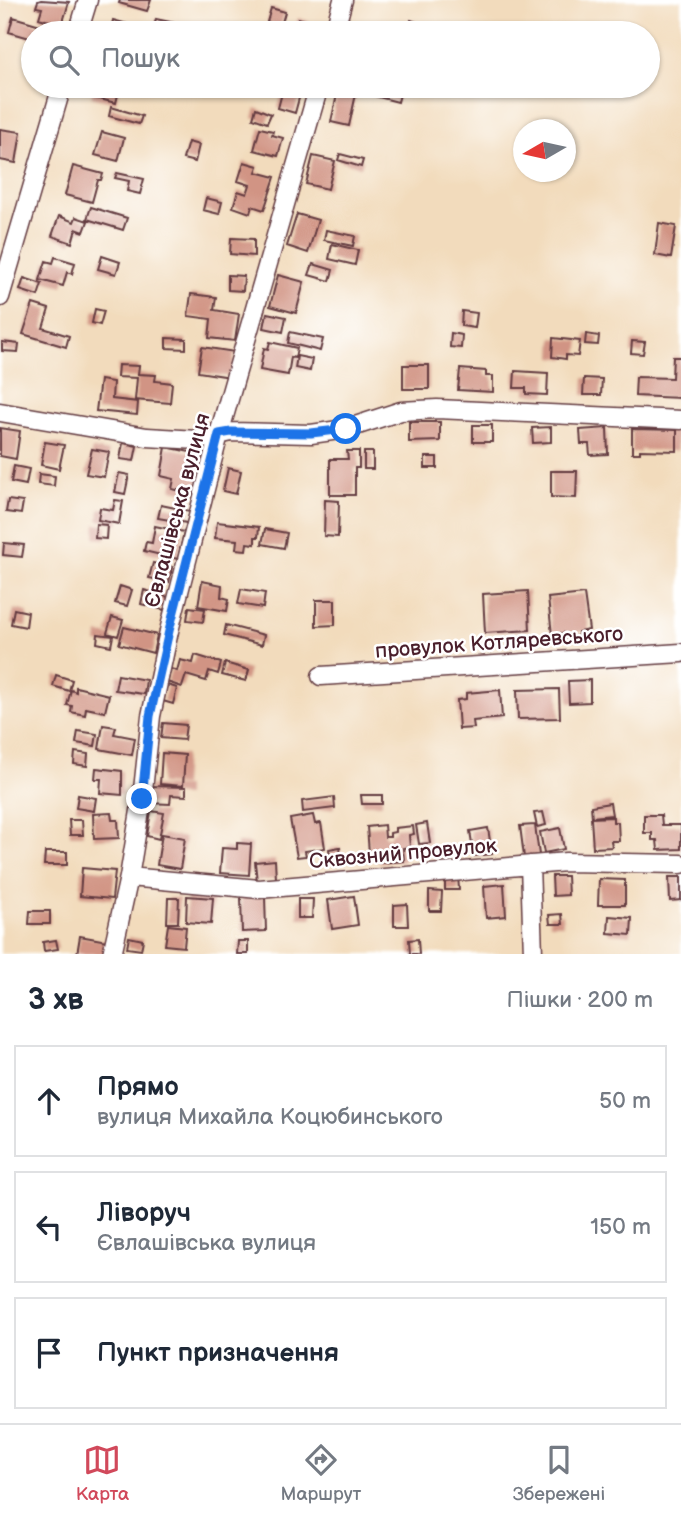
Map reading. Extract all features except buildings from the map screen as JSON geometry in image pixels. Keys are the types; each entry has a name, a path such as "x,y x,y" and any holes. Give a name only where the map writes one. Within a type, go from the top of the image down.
{"street":[{"path":"82,21 88,0"},
{"path":"337,21 343,0"},
{"path":"0,297 58,98"},
{"name":"Євлашівська вулиця","path":"112,954 142,799 150,716 169,631 219,434 316,98"},
{"path":"0,412 147,438 198,440 231,432 311,433 346,429 401,411 437,409 681,420"},
{"name":"провулок Котляревського","path":"321,676 681,653"},
{"name":"Сквозний провулок","path":"129,877 259,889 530,865 681,864"},
{"path":"530,865 533,954"}],"route":[{"path":"142,799 150,716 219,434 311,433 346,429"}]}
